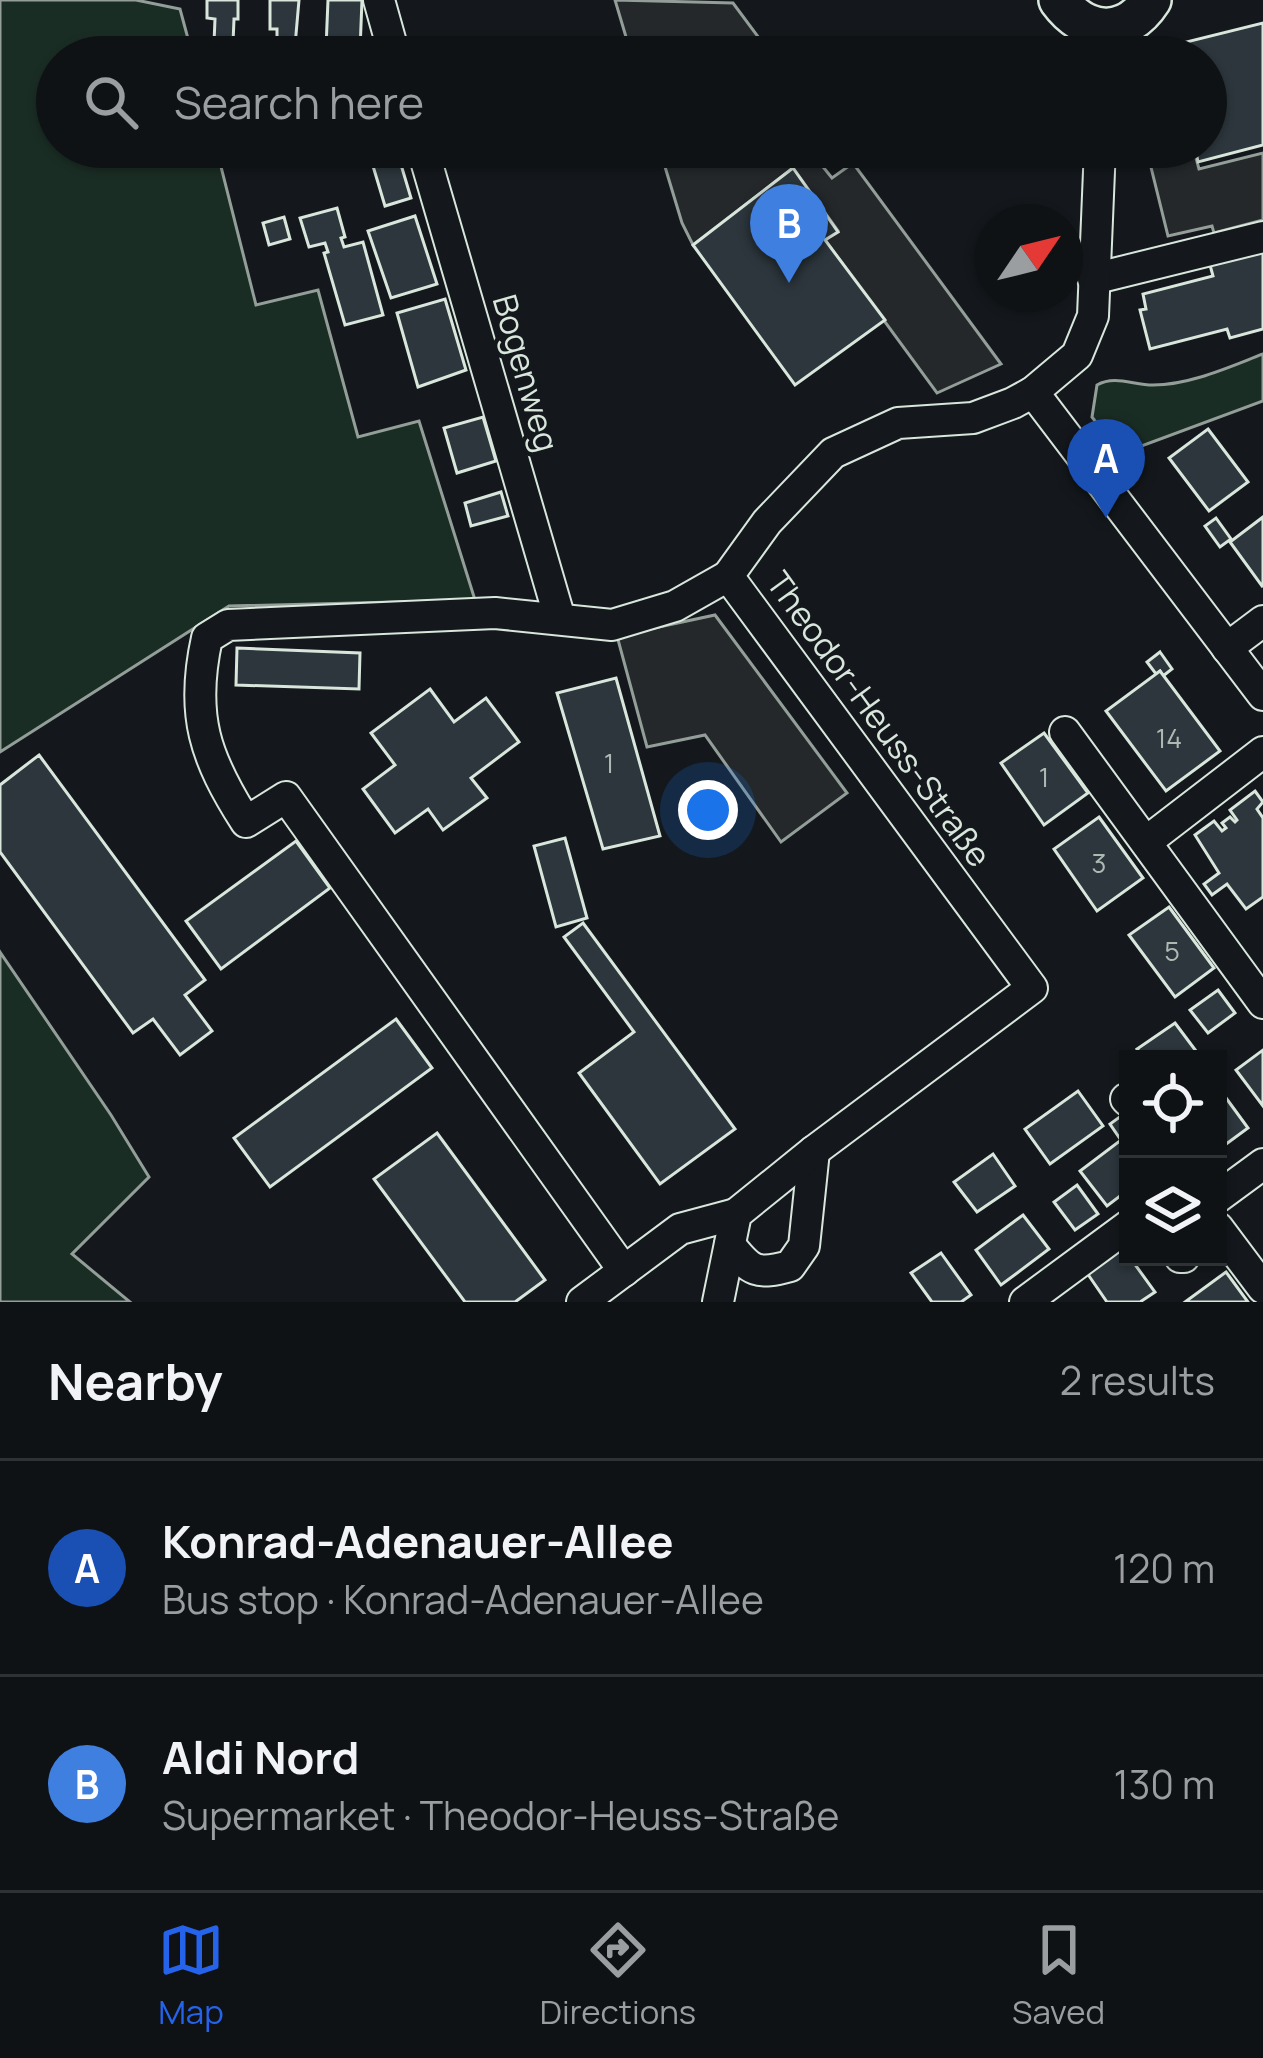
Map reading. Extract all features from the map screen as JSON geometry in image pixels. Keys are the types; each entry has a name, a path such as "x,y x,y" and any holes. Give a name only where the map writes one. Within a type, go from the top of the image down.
{"main road":[{"path":"1059,0 1097,36"},
{"path":"1114,36 1151,0"}],"street":[{"path":"379,0 389,36"},
{"name":"Bogenweg","path":"428,168 560,620"},
{"name":"Theodor-Heuss-Straße","path":"736,1214 1032,988 728,575 766,522 833,453 898,423 974,418 1012,403 1033,392 1077,355 1093,316 1099,168"},
{"path":"1093,279 1263,237"},
{"path":"1033,392 1263,695"},
{"path":"624,1271 286,797 246,822 205,748 200,670 207,638 228,625 495,613 612,625 675,606 728,575"},
{"path":"1227,648 1263,621"},
{"path":"1065,732 1263,1004"},
{"path":"1146,842 1263,752"},
{"path":"730,1245 747,1268 766,1273 790,1266 804,1246 814,1151"},
{"path":"1227,1191 1263,1164"},
{"path":"582,1302 680,1229 736,1214 718,1302"},
{"path":"1024,1302 1119,1233"},
{"path":"1227,1240 1263,1288"}],"green space":[{"path":"0,0 136,0 180,9 187,36 36,36 36,168 221,168 256,305 318,290 358,437 419,421 475,600 229,606 0,752"},
{"path":"1263,354 1263,401 1120,454 1092,417 1097,385 1104,382 1181,382"},
{"path":"0,952 149,1177 72,1254 130,1302 0,1302"}],"shaded area":[{"path":"615,0 733,3 757,36 626,36"},
{"path":"1263,153 1263,220 1214,233 1212,226 1168,236 1151,168 1227,168 1227,162"},
{"path":"665,168 793,168 693,245"},
{"path":"793,168 824,168 832,178 846,168 857,168 1001,364 937,393 825,240 838,231"},
{"path":"715,615 847,793 781,842 705,735 647,747 617,636"}],"building":[{"path":"207,0 238,0 233,36 214,36 215,19 207,18"},
{"path":"270,0 299,0 296,36 277,36 277,29 270,29"},
{"path":"328,0 362,0 361,36 326,36"},
{"path":"1263,23 1263,145 1227,154 1227,36 1210,36"},
{"path":"374,168 402,168 411,198 385,206"},
{"path":"793,168 838,232 825,240 885,320 795,385 693,245"},
{"path":"337,208 344,247 363,242 383,315 345,325 325,243 309,247 300,218"},
{"path":"415,216 437,284 391,298 368,231"},
{"path":"284,217 290,239 269,245 263,223"},
{"path":"1263,252 1263,329 1230,338 1227,329 1150,349 1140,310 1146,309 1143,294 1213,276 1210,265"},
{"path":"445,299 466,370 418,387 397,313"},
{"path":"483,417 496,461 457,473 444,428"},
{"path":"1208,429 1248,482 1209,511 1169,458"},
{"path":"501,492 508,516 471,526 465,503"},
{"path":"1263,517 1263,585 1262,586 1230,542"},
{"path":"1216,518 1231,539 1220,547 1205,526"},
{"path":"237,648 360,653 359,689 236,685"},
{"path":"1160,652 1172,669 1163,676 1147,662"},
{"path":"1160,671 1220,751 1166,791 1106,711"},
{"path":"616,678 660,836 603,849 557,693"},
{"path":"430,689 454,722 486,698 519,742 471,778 487,798 443,830 428,809 395,833 363,789 395,765 371,733"},
{"path":"1044,733 1088,793 1044,825 1001,763"},
{"path":"39,755 205,980 185,995 212,1031 180,1055 153,1019 133,1033 0,852 0,785"},
{"path":"1255,791 1263,802 1257,809 1263,818 1263,897 1246,909 1227,884 1212,895 1204,884 1219,873 1195,835 1214,821 1222,831 1226,828 1222,823 1230,817 1235,822 1230,810"},
{"path":"1099,817 1143,878 1097,911 1054,849"},
{"path":"565,838 587,918 556,927 534,846"},
{"path":"296,841 330,888 221,969 186,921"},
{"path":"1169,907 1214,968 1175,997 1129,935"},
{"path":"583,923 735,1129 660,1184 579,1073 634,1032 564,937"},
{"path":"1218,990 1235,1013 1208,1033 1190,1010"},
{"path":"396,1019 432,1068 270,1187 234,1138"},
{"path":"1175,1023 1195,1050 1138,1050"},
{"path":"1263,1050 1263,1106 1236,1070"},
{"path":"1078,1091 1103,1126 1050,1164 1025,1129"},
{"path":"1227,1099 1248,1128 1227,1143"},
{"path":"437,1133 545,1280 515,1302 465,1302 374,1179"},
{"path":"1119,1142 1119,1197 1107,1206 1080,1171"},
{"path":"993,1154 1015,1186 977,1212 954,1182"},
{"path":"1077,1185 1098,1214 1075,1230 1054,1202"},
{"path":"1023,1215 1049,1249 1001,1285 976,1250"},
{"path":"1119,1251 1119,1266 1136,1266 1155,1292 1140,1302 1107,1302 1087,1273"},
{"path":"941,1253 971,1295 961,1302 932,1302 911,1273"},
{"path":"1226,1272 1248,1302 1185,1302"}],"place":[{"name":"Aldi Nord","path":"789,283"},
{"name":"Konrad-Adenauer-Allee","path":"1106,518"}]}
